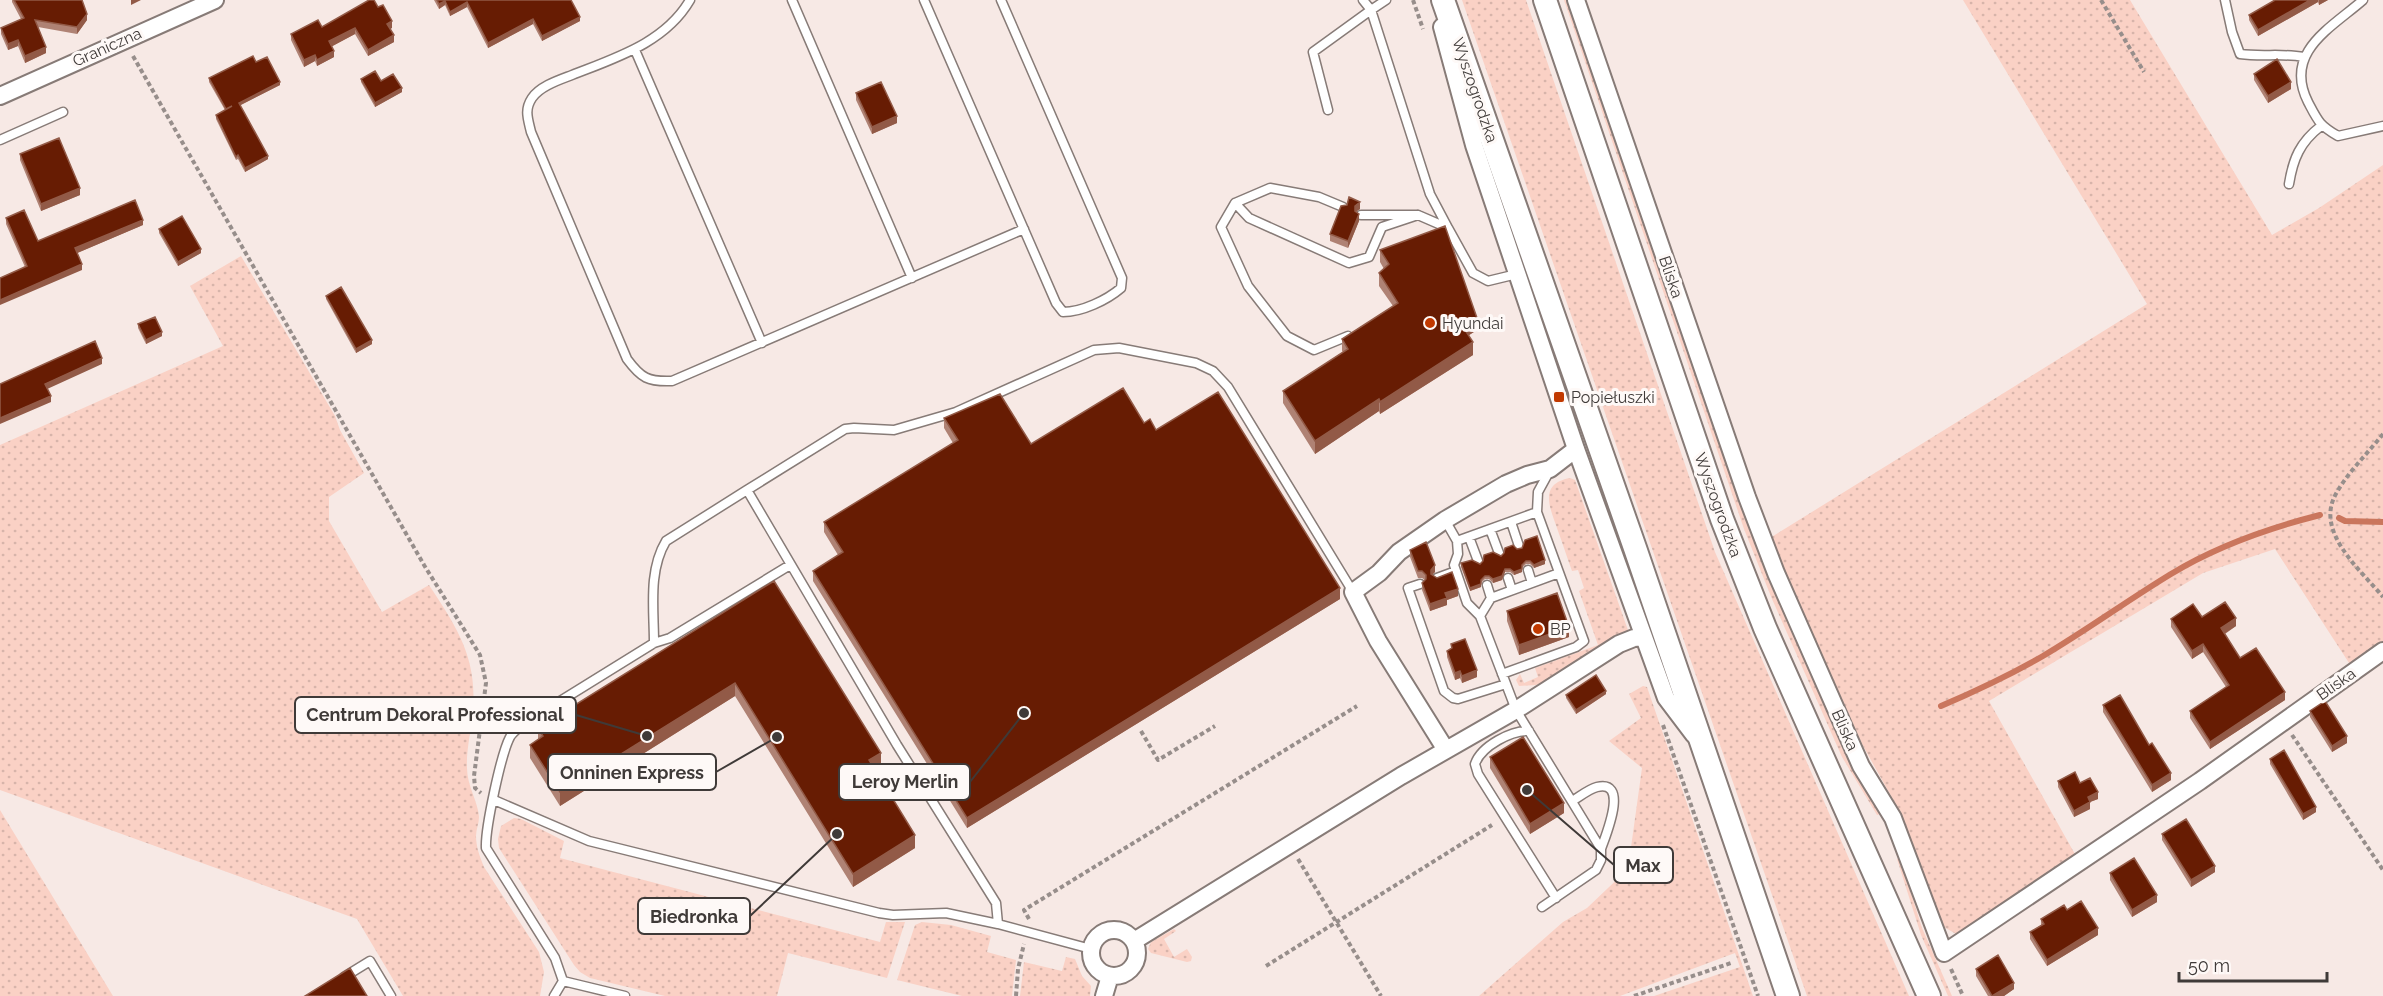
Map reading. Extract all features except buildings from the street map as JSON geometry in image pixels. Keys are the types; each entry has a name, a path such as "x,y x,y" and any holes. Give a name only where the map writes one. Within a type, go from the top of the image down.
{"main road":[{"name":"Wyszogrodzka","path":"1443,0 1788,996"},
{"name":"Wyszogrodzka","path":"1545,0 1722,519 1765,628 1929,996"}],"street":[{"name":"Graniczna","path":"0,96 215,0"},
{"path":"1435,0 1474,146 1576,449 1666,698 1702,745"},
{"name":"Bliska","path":"1576,0 1747,497 1776,573 1861,766 1893,818 1944,953 2284,722 2383,651"},
{"path":"1446,750 1378,641 1353,592 1378,573 1399,552 1445,520 1506,484 1550,469 1576,449"},
{"path":"1134,941 1446,750 1516,710 1619,644 1644,637"},
{"path":"1110,930 1123,932 1134,941 1137,954 1133,966 1123,974 1110,976 1103,973 1093,963 1091,949 1097,937 1110,930"},
{"path":"1104,996 1110,976"}],"lane":[{"path":"690,0 661,33 634,50 550,84 533,96 526,112 531,132 627,359 639,375 655,382 672,381 1024,229"},
{"path":"792,0 912,278"},
{"path":"924,0 1056,303 1063,312 1073,312 1114,294 1121,288 1122,278 1001,0"},
{"path":"1363,0 1371,10 1430,194 1473,273 1488,281 1517,274"},
{"path":"1328,110 1313,52 1386,0"},
{"path":"2225,0 2232,32 2240,54 2255,56 2284,53 2304,57"},
{"path":"2363,0 2315,40 2304,57 2301,76 2307,98 2321,126 2338,136 2383,126"},
{"path":"634,50 762,343"},
{"path":"0,140 63,112"},
{"path":"2289,184 2299,148 2309,135 2321,126"},
{"path":"1343,207 1319,197 1270,188 1236,203 1221,227 1248,286 1287,336 1314,350 1348,336"},
{"path":"1236,203 1249,218 1349,263 1369,257 1382,227 1418,215"},
{"path":"1361,215 1418,215 1448,228"},
{"path":"654,643 654,576 658,555 666,541 845,429 894,430 956,412 1094,350 1119,348 1196,363 1213,371 1228,387 1353,592"},
{"path":"1502,674 1576,647 1584,641 1537,512 1538,492 1550,469"},
{"path":"747,490 897,745 996,903 998,924"},
{"path":"1457,541 1537,512"},
{"path":"1445,520 1457,541 1458,554 1454,565 1467,603 1480,616 1516,710 1601,849"},
{"path":"1511,522 1519,546"},
{"path":"1490,529 1499,554"},
{"path":"1469,537 1478,561"},
{"path":"563,981 555,958 486,848 485,834 510,736 520,726 654,643 670,638 790,565"},
{"path":"1528,570 1532,582"},
{"path":"1437,578 1456,571"},
{"path":"1480,616 1491,598 1559,573"},
{"path":"1508,578 1512,590"},
{"path":"1420,584 1408,588 1444,691 1458,699 1506,684"},
{"path":"1486,585 1491,598"},
{"path":"1529,731 1517,730 1483,751 1476,764 1478,774 1556,898"},
{"path":"1542,907 1596,870 1616,802 1612,791 1605,787 1596,787 1572,801"},
{"path":"494,800 589,841 879,913 893,915 946,913 998,924 1091,949"},
{"path":"332,984 370,961 391,996"},
{"path":"554,996 563,981"},
{"path":"563,981 626,996"}],"path":[{"path":"2101,0 2144,72"},
{"path":"123,40 418,555 480,655 486,683 485,705 479,725 474,776 476,788 494,800"},
{"path":"2383,434 2336,492 2329,514 2330,523 2339,544 2383,597"},
{"path":"1016,996 1018,969 1030,920 1024,910 1357,706"},
{"path":"2284,722 2383,870"},
{"path":"1141,732 1158,760 1215,726"},
{"path":"1266,966 1492,825"},
{"path":"1290,846 1381,996"},
{"path":"1944,953 1962,996"},
{"path":"1634,996 1731,963"}],"shaded area":[{"path":"1462,0 1526,0 1715,552 1909,996 1807,996"},
{"path":"1564,0 1568,0 1754,539 1846,753 1881,814 1877,815 1842,757 1772,599 1744,529"},
{"path":"1963,0 2130,0 2272,235 2319,208 2383,165 2383,644 2351,666 2275,549 2203,573 1989,701 2076,856 1958,935 1942,926 1901,814 1862,744 1770,538 2147,304"},
{"path":"241,256 335,416 340,430 364,473 329,497 329,521 382,612 429,585 463,643 472,673 472,716 467,768 479,817 477,848 484,867 539,952 544,972 540,996 403,996 357,919 0,790 0,445 223,346 190,286"},
{"path":"1570,478 1575,480 1629,633 1546,681 1536,685 1519,686 1516,680 1520,674 1524,683 1538,677 1535,668 1598,645 1579,591 1584,588 1578,570 1572,571 1550,507 1550,492 1553,486"},
{"path":"1643,686 1647,687 1753,996 1654,996 1740,967 1735,953 1620,996 1479,996 1563,922 1587,908 1628,869 1642,768 1609,741 1641,718 1629,694"},
{"path":"0,810 113,996 0,996"},
{"path":"514,818 521,819 564,841 560,858 880,942 886,922 905,922 887,978 788,953 777,996 665,996 590,978 574,965 499,848 498,839 501,826"},
{"path":"1900,858 1922,928 1952,996 1948,996 1921,935 1897,859"},
{"path":"922,922 951,925 991,936 987,952 1016,960 1012,996 962,996 897,980 915,925"},
{"path":"1174,929 1176,931 1164,939 1174,957 1187,949 1192,957 1191,961 1151,953 1148,949 1151,942"},
{"path":"1066,957 1075,959 1082,976 1091,986 1090,996 1020,996 1024,962 1062,971"}],"waterway":[{"path":"1941,706 1993,683 2043,656 2189,564 2225,546 2320,515"},
{"path":"2339,518 2345,521 2383,522"}],"place":[{"name":"Hyundai","path":"1430,323"},
{"name":"Popiełuszki","path":"1559,397"},
{"name":"BP","path":"1538,629"},
{"name":"Leroy Merlin","path":"1024,713"},
{"name":"Centrum Dekoral Professional","path":"647,736"},
{"name":"Onninen Express","path":"777,737"},
{"name":"Max","path":"1527,790"},
{"name":"Biedronka","path":"837,834"}]}
